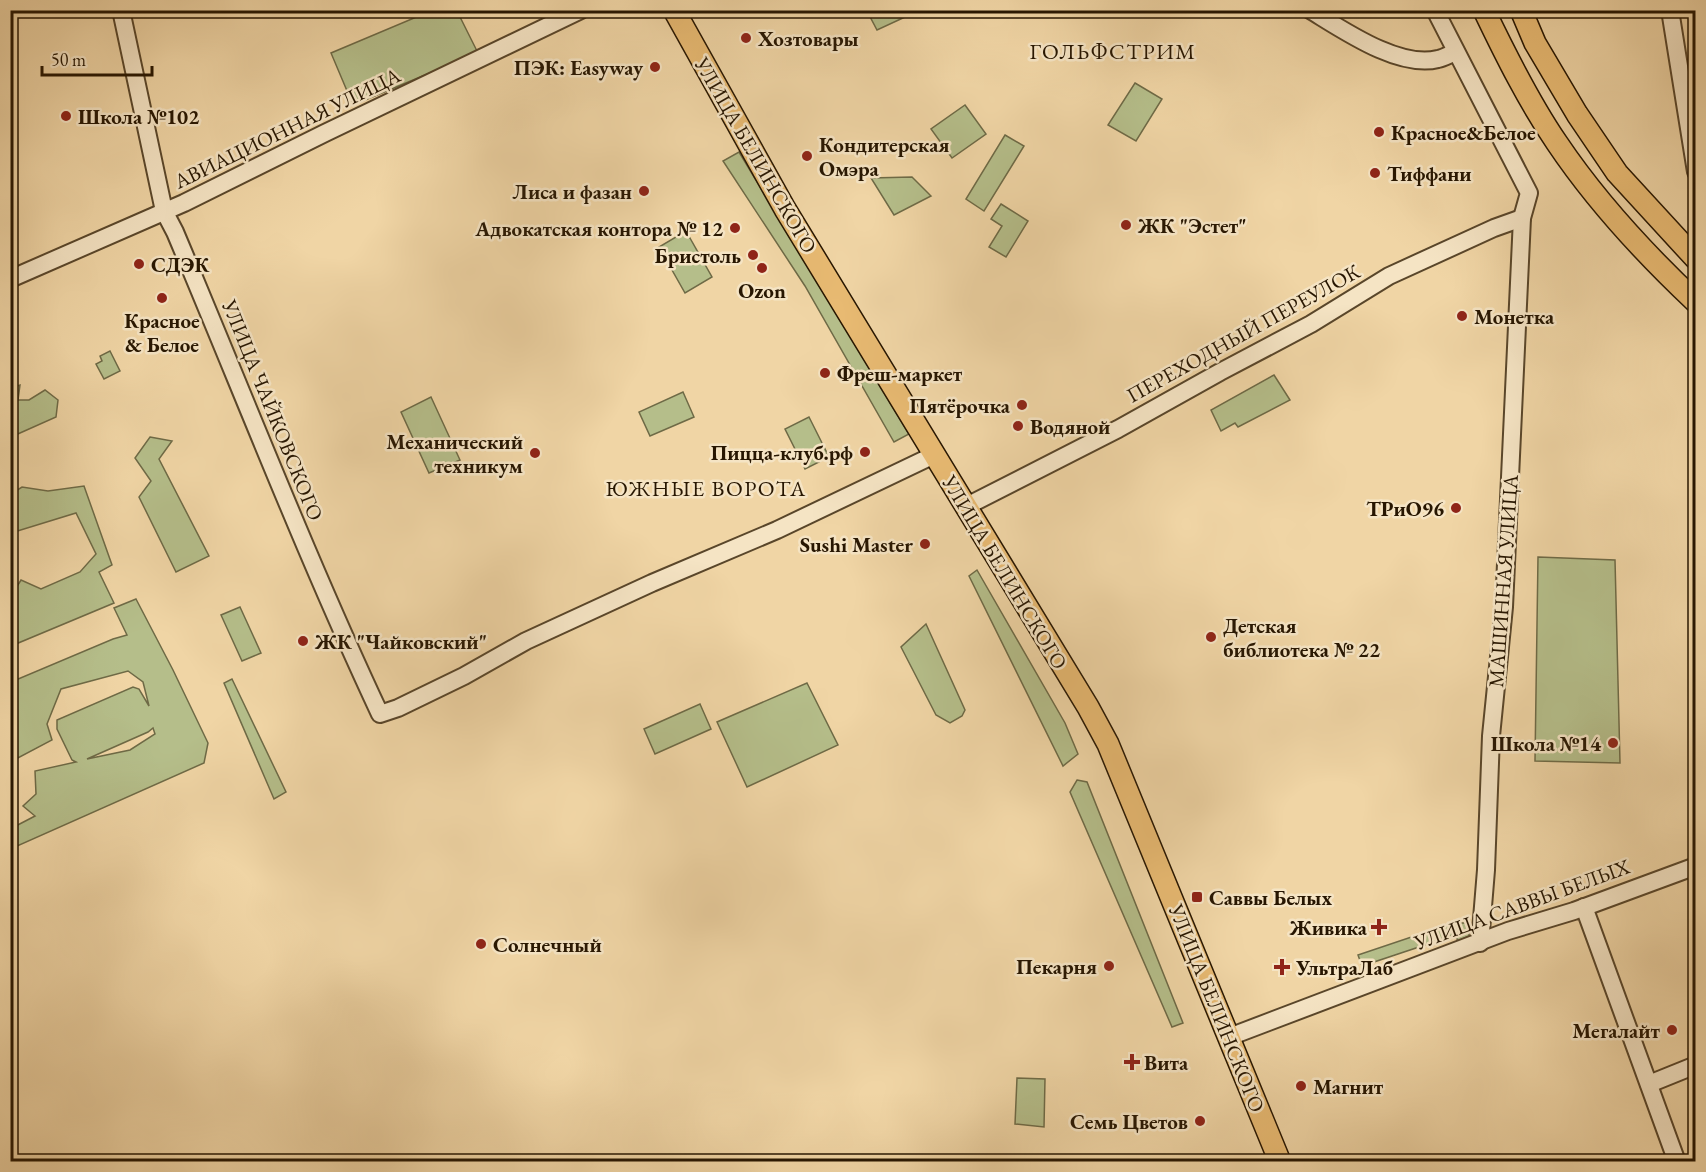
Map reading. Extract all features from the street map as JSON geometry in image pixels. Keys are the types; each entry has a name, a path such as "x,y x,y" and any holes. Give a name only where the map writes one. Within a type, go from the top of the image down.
{"main road":[{"name":"УЛИЦА БЕЛИНСКОГО","path":"674,10 746,142 1088,707 1108,744 1280,1161"},
{"path":"1484,10 1508,61 1556,142 1584,181 1662,270 1695,302"},
{"path":"1521,10 1535,43 1577,114 1617,173 1695,259"}],"street":[{"name":"УЛИЦА ЧАЙКОВСКОГО","path":"121,10 164,212 175,232 309,556 380,714 398,708 464,676 526,641 652,583 777,530 934,455"},
{"name":"АВИАЦИОННАЯ УЛИЦА","path":"10,279 164,212 581,10"},
{"path":"1310,10 1373,48 1413,60 1438,60 1456,52"},
{"path":"1435,10 1529,193 1522,218"},
{"path":"1670,10 1695,172"},
{"name":"ПЕРЕХОДНЫЙ ПЕРЕУЛОК","path":"965,507 1118,429 1311,324 1389,276 1494,228 1522,218"},
{"name":"МАШИННАЯ УЛИЦА","path":"1480,943 1486,870 1491,736 1504,608 1522,218"},
{"name":"УЛИЦА САВВЫ БЕЛЫХ","path":"1229,1037 1508,931 1584,907 1695,866"},
{"path":"1584,907 1677,1161"},
{"path":"1649,1084 1695,1065"}],"green space":[{"path":"433,10 457,11 478,53 353,105 331,53"},
{"path":"867,11 918,11 877,30"},
{"path":"1135,83 1162,99 1136,141 1108,125"},
{"path":"965,105 986,134 952,158 931,129"},
{"path":"1005,135 1024,146 984,211 966,199"},
{"path":"739,152 909,434 894,442 805,286 723,161"},
{"path":"912,177 931,196 894,215 871,178"},
{"path":"1001,204 1028,221 1006,257 989,247 1002,226 991,219"},
{"path":"686,231 712,277 685,293 659,247"},
{"path":"110,351 120,371 104,379 96,364 102,361 100,356"},
{"path":"1274,375 1290,400 1238,427 1235,423 1221,431 1211,410"},
{"path":"20,385 18,400 29,400 45,390 58,400 56,417 11,437 11,388"},
{"path":"683,392 694,417 650,436 639,412"},
{"path":"431,397 460,460 429,473 401,412"},
{"path":"809,417 829,457 805,469 785,429"},
{"path":"150,437 172,441 159,459 209,556 176,572 139,497 151,481 135,458"},
{"path":"84,486 112,565 99,572 114,603 11,646 11,589 13,593 21,580 41,589 80,572 96,554 76,513 11,533 11,494 22,487 48,491"},
{"path":"1538,557 1615,560 1620,763 1535,761"},
{"path":"977,570 1065,723 1078,754 1063,766 969,576"},
{"path":"136,599 208,743 204,763 15,847 12,828 35,816 23,806 36,794 35,771 76,762 72,760 57,729 57,720 133,687 139,689 149,706 143,682 128,671 61,689 47,724 52,740 12,761 11,766 11,682 127,635 114,608","holes":["153,728 155,734 130,750 87,759"]},
{"path":"240,607 261,653 242,661 221,615"},
{"path":"926,624 965,710 962,716 950,723 936,715 901,647"},
{"path":"232,679 286,792 274,799 224,683"},
{"path":"807,683 838,745 747,787 717,722"},
{"path":"700,704 711,729 655,754 644,729"},
{"path":"1077,780 1087,782 1183,1023 1172,1027 1070,792"},
{"path":"1453,923 1470,923 1469,936 1458,941 1455,935 1362,966 1358,955"},
{"path":"1017,1078 1045,1079 1044,1127 1015,1124"}],"place":[{"name":"Хозтовары","path":"746,38"},
{"name":"ПЭК: Easyway","path":"655,67"},
{"name":"Школа №102","path":"66,116"},
{"name":"Красное&Белое","path":"1379,132"},
{"name":"Кондитерская Омэра","path":"807,156"},
{"name":"Тиффани","path":"1375,173"},
{"name":"Лиса и фазан","path":"644,191"},
{"name":"ЖК \"Эстет\"","path":"1126,225"},
{"name":"Адвокатская контора № 12","path":"735,228"},
{"name":"Бристоль","path":"753,255"},
{"name":"СДЭК","path":"139,264"},
{"name":"Ozon","path":"762,268"},
{"name":"Красное & Белое","path":"162,298"},
{"name":"Монетка","path":"1462,316"},
{"name":"Фреш-маркет","path":"825,373"},
{"name":"Пятёрочка","path":"1022,405"},
{"name":"Водяной","path":"1018,426"},
{"name":"Пицца-клуб.рф","path":"865,452"},
{"name":"Механический техникум","path":"535,453"},
{"name":"ТРиО96","path":"1456,508"},
{"name":"Sushi Master","path":"925,544"},
{"name":"Детская библиотека № 22","path":"1211,637"},
{"name":"ЖК \"Чайковский\"","path":"303,641"},
{"name":"Школа №14","path":"1613,743"},
{"name":"Саввы Белых","path":"1197,897"},
{"name":"Живика","path":"1379,927"},
{"name":"Солнечный","path":"481,944"},
{"name":"Пекарня","path":"1109,966"},
{"name":"УльтраЛаб","path":"1282,967"},
{"name":"Мегалайт","path":"1672,1030"},
{"name":"Вита","path":"1132,1062"},
{"name":"Магнит","path":"1301,1086"},
{"name":"Семь Цветов","path":"1200,1121"}],"district":[{"name":"ГОЛЬФСТРИМ","path":"1113,51"},
{"name":"ЮЖНЫЕ ВОРОТА","path":"706,488"}]}
